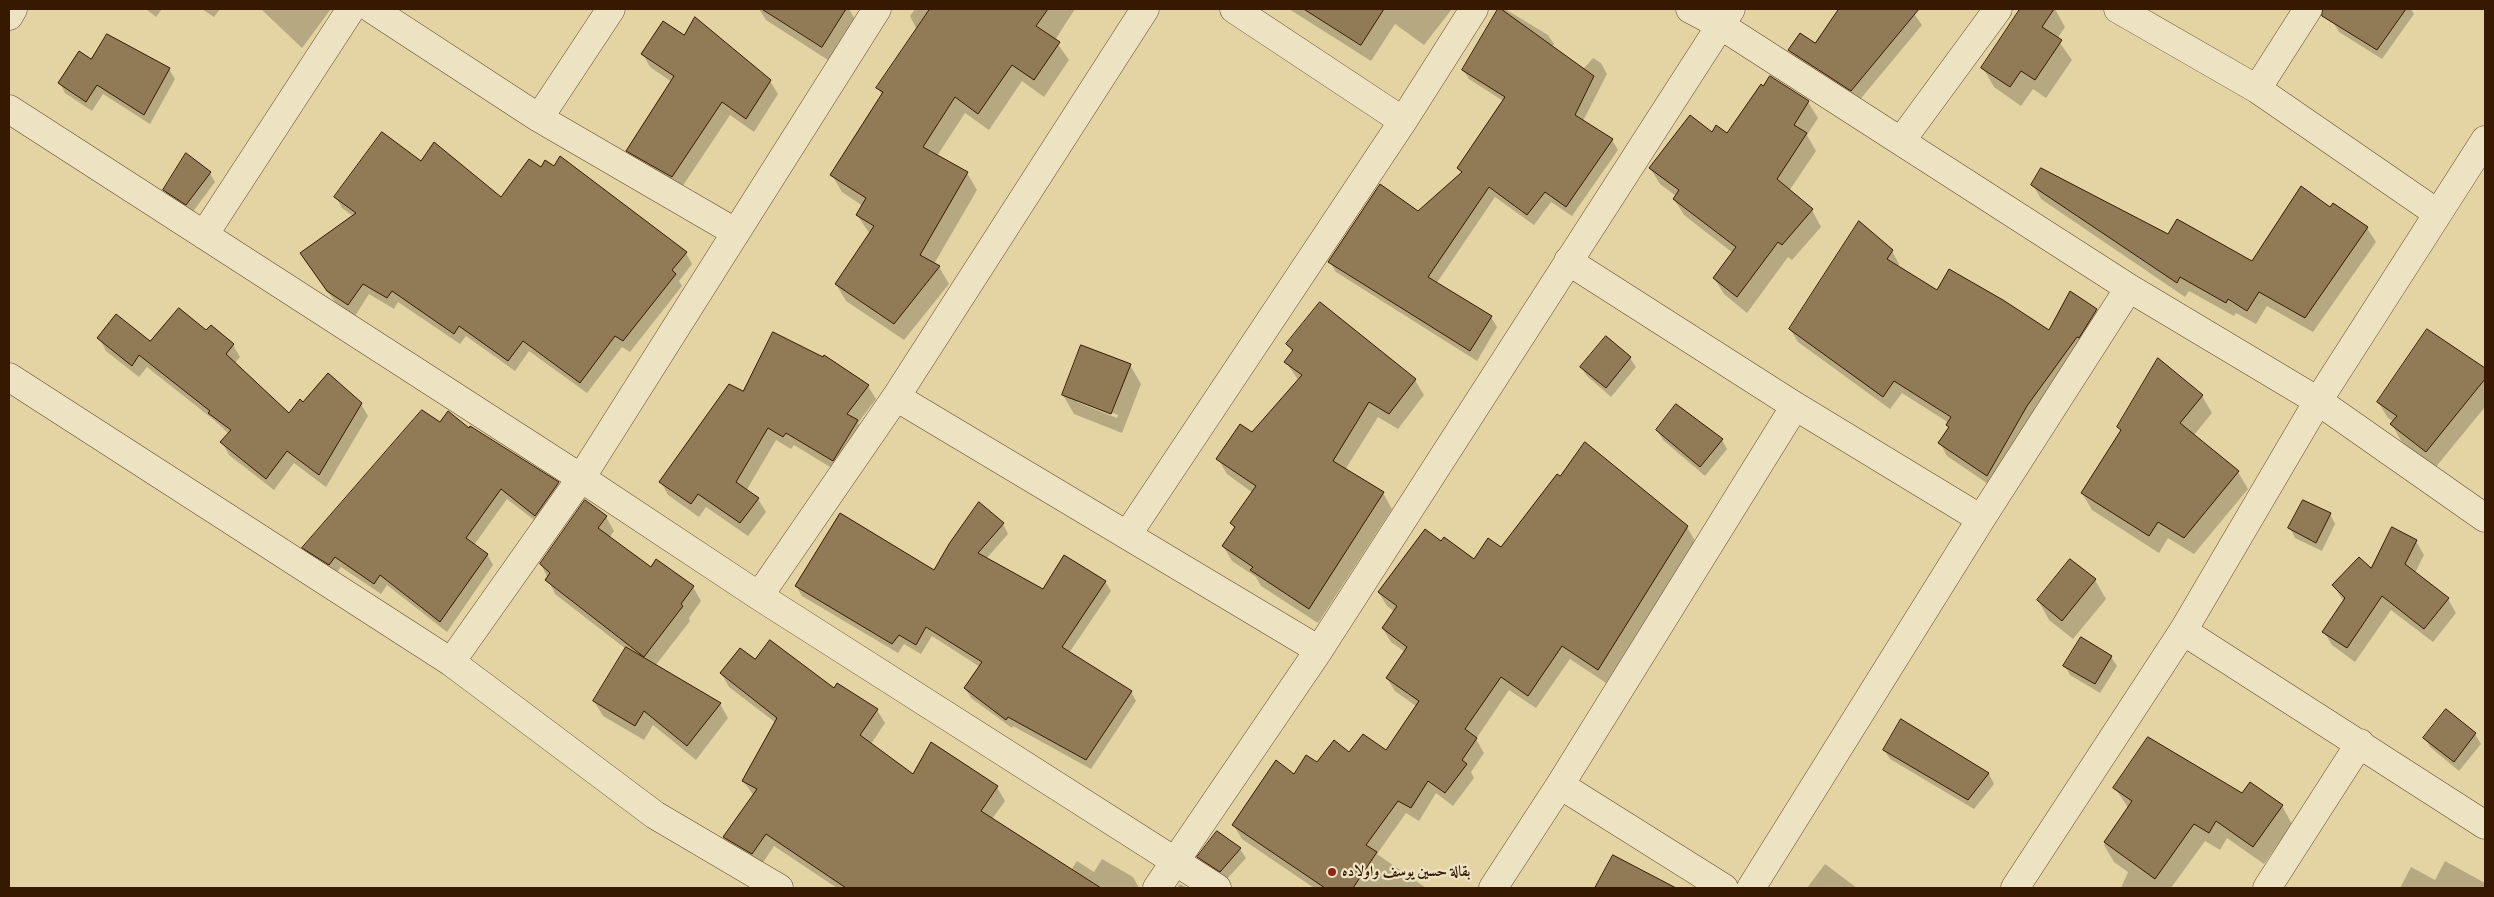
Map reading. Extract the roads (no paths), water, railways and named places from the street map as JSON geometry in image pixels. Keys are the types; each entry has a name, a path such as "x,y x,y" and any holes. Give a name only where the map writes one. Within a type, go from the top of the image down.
{"street":[{"path":"9,16 13,9"},
{"path":"204,234 351,9"},
{"path":"372,9 539,118 735,232"},
{"path":"539,118 611,9"},
{"path":"451,662 582,478 877,9"},
{"path":"759,596 896,397 1145,9"},
{"path":"1234,9 1403,122"},
{"path":"1128,534 1403,122 1474,9"},
{"path":"1690,9 1725,17 1901,142 2129,288 2318,401 2485,518"},
{"path":"1901,142 1998,9"},
{"path":"2118,9 2256,89 2437,213"},
{"path":"2256,89 2308,9"},
{"path":"1158,888 1319,650 1725,17"},
{"path":"9,109 582,478 759,596 1217,888"},
{"path":"2015,888 2183,631 2318,401 2485,140"},
{"path":"1568,261 1794,406 1981,519"},
{"path":"1751,888 1981,519 2129,288"},
{"path":"9,377 451,662 655,815 779,888"},
{"path":"896,397 1128,534 1319,650"},
{"path":"1493,888 1560,785 1794,406"},
{"path":"2183,631 2485,825"},
{"path":"2267,888 2360,743"},
{"path":"1560,785 1724,888"}],"place":[{"name":"بقالة حسين يوسف واولاده","path":"1332,872"}]}
